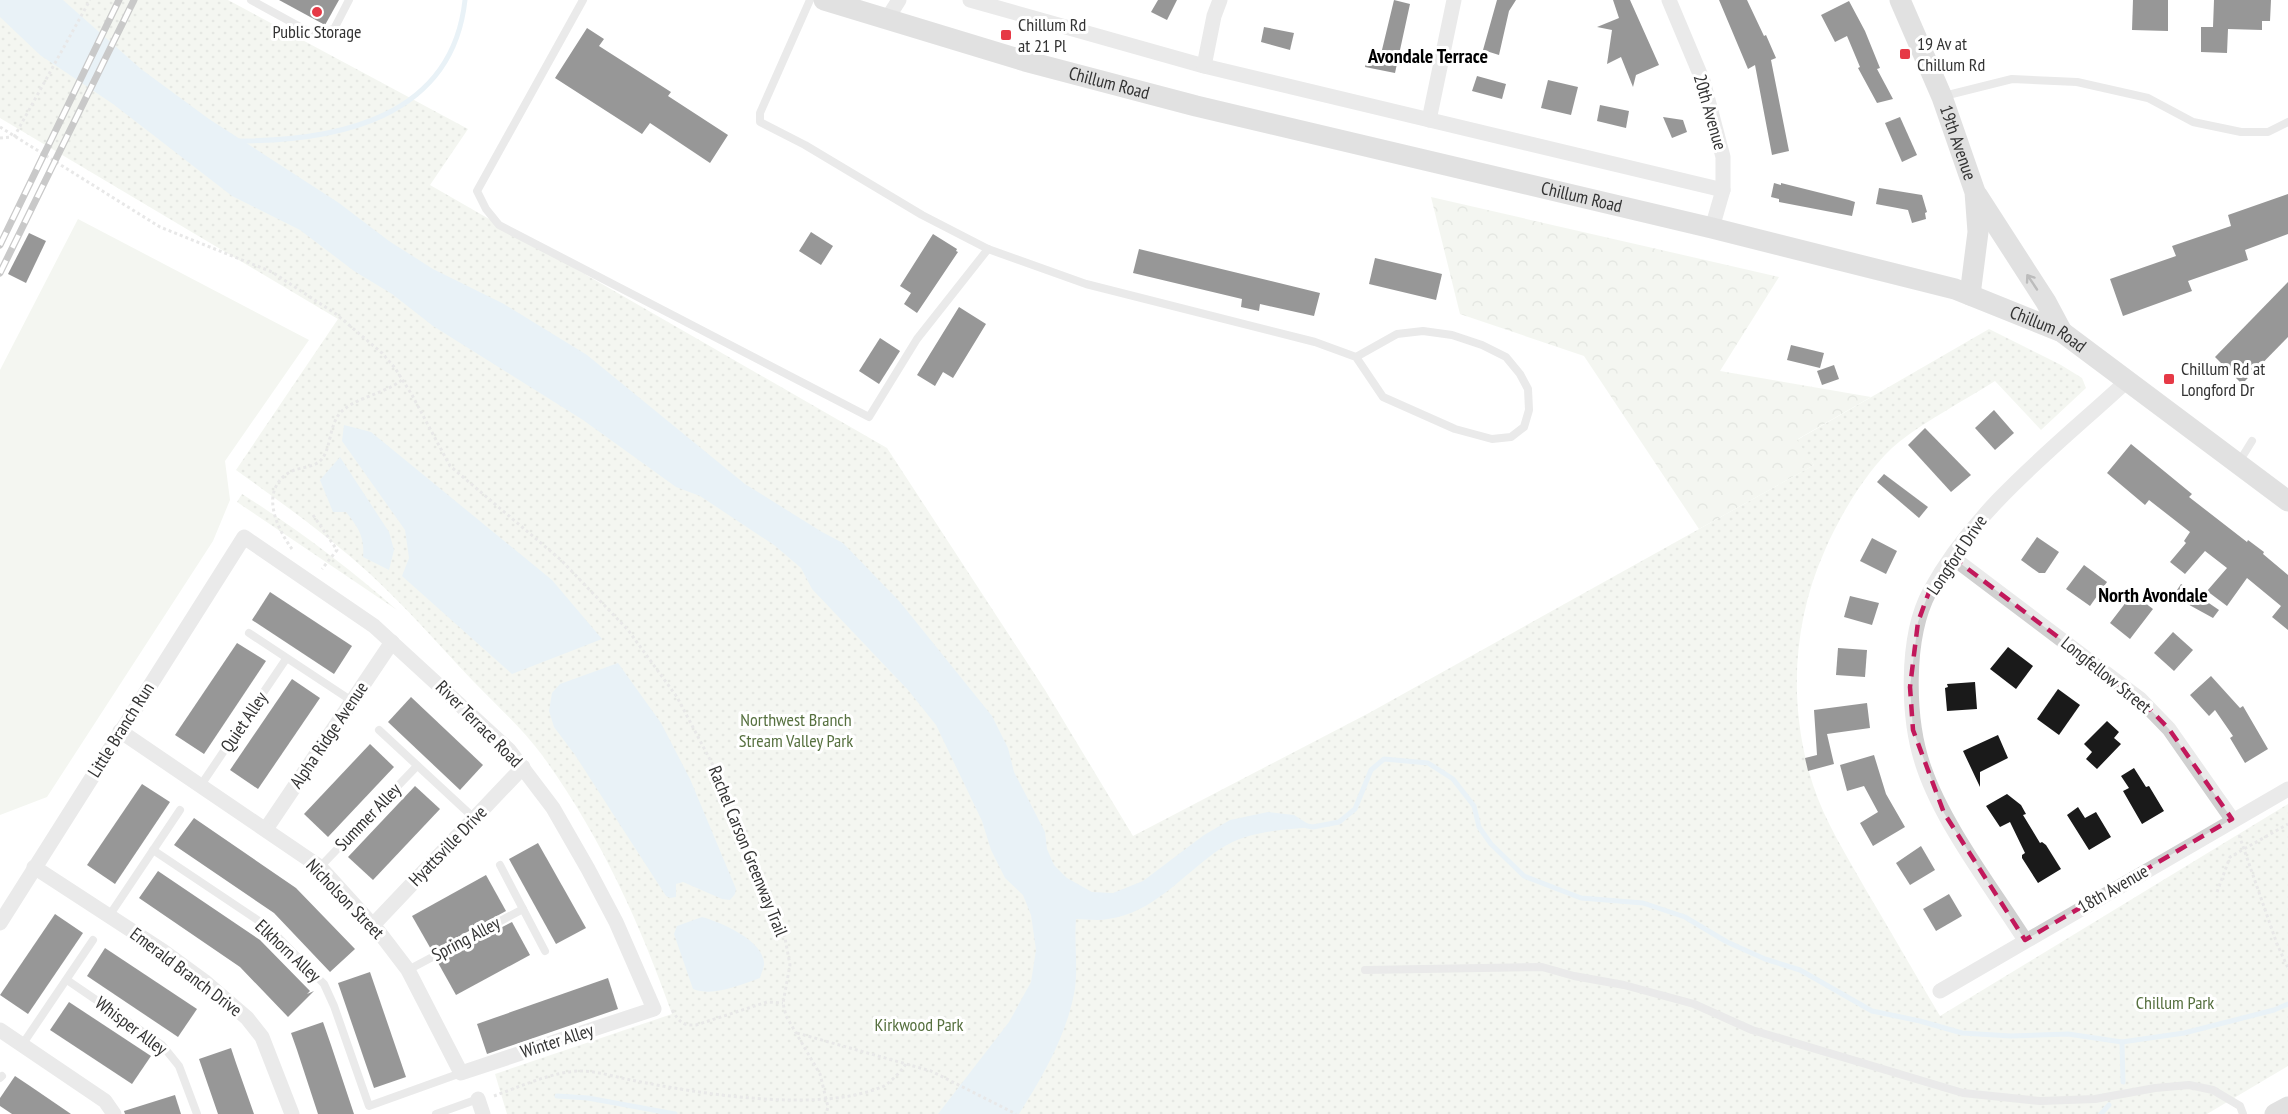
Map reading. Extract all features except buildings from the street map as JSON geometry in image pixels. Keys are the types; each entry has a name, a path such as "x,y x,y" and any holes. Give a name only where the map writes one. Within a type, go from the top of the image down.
{"main road":[{"name":"Chillum Road","path":"824,0 1025,61 1196,106 1712,228 1970,295 2062,332 2288,501"},
{"name":"19th Avenue","path":"1900,0 1942,97 1975,192 1978,232 1970,295"},
{"path":"1975,192 2046,302 2062,332"},
{"path":"2275,1114 2288,1107"}],"street":[{"path":"887,19 899,0"},
{"path":"970,0 1203,66 1723,190"},
{"path":"1203,66 1214,16 1220,0"},
{"path":"1428,120 1454,0"},
{"name":"20th Avenue","path":"1669,0 1704,81 1723,157 1723,190 1712,228"},
{"name":"Longford Drive","path":"2025,940 1944,813 1924,769 1913,730 1910,687 1918,622 1929,592 1952,557 1993,504 2128,380"},
{"name":"River Terrace Road","path":"244,537 374,626 509,750 553,808 588,869 616,922 654,1009"},
{"name":"Little Branch Run","path":"0,922 244,537"},
{"name":"Longfellow Street","path":"1952,557 2140,699 2169,729 2232,819"},
{"name":"Alpha Ridge Avenue","path":"266,829 392,642"},
{"name":"Nicholson Street","path":"120,731 320,867 373,925 408,970 461,1073"},
{"name":"Hyattsville Drive","path":"373,925 523,767"},
{"name":"18th Avenue","path":"1940,991 2232,819 2288,789"},
{"name":"Emerald Branch Drive","path":"34,867 204,981 247,1018 262,1037 292,1114"},
{"name":"Winter Alley","path":"461,1073 654,1009"},
{"path":"0,1030 105,1101 114,1114"}],"lane":[{"path":"251,0 313,34 334,29 349,0"},
{"path":"584,0 477,190 486,209 499,225 869,417 917,339 988,249"},
{"path":"810,0 760,113 760,122 804,145 922,215 988,249 1086,284 1315,342 1356,357 1383,397 1455,429 1492,439 1511,437 1524,427 1529,410 1528,389 1520,374 1506,357 1482,345 1452,335 1423,331 1397,334 1356,357"},
{"path":"1942,97 2012,79 2078,82 2148,99 2193,122 2241,132 2268,132 2288,122"},
{"path":"2238,463 2252,441"},
{"path":"249,633 352,701"},
{"name":"Quiet Alley","path":"201,785 286,659"},
{"path":"380,730 474,819"},
{"name":"Summer Alley","path":"320,867 417,766"},
{"path":"109,916 180,810"},
{"name":"Elkhorn Alley","path":"153,850 259,921 324,984 369,1106 461,1073"},
{"path":"500,866 546,951"},
{"name":"Spring Alley","path":"408,970 523,909"},
{"path":"22,1045 93,940"},
{"path":"1365,970 1542,967 1574,976 1624,985 1694,1004 1752,1030 1963,1093 2040,1101 2095,1099 2155,1088 2189,1085 2213,1090 2240,1106 2243,1114"},
{"name":"Whisper Alley","path":"67,980 162,1045 179,1066 197,1114"},
{"path":"436,1114 480,1107"}],"path":[{"path":"0,138 14,137 90,1"},
{"name":"Rachel Carson Greenway Trail","path":"0,127 160,227 272,272 336,314 382,353 403,379 450,466 561,560 628,630 677,697 725,788 784,938 790,965 783,1003"},
{"path":"299,554 291,549 280,533 275,519 272,498 278,484 291,471 319,461 323,456 334,423 341,412 353,404 395,386 403,379"},
{"path":"313,515 337,550 323,570 315,565"},
{"path":"2232,819 2245,849 2277,944 2288,968"},
{"path":"2217,892 2230,858 2288,824"},
{"path":"672,1010 679,1022 687,1026 766,1002 783,1003 786,1016 820,1074 828,1107 832,1114"},
{"path":"797,1033 931,1071 1016,1114"},
{"path":"849,1102 883,1087 906,1064"},
{"path":"480,1107 492,1097 539,1079 581,1071 769,1105"},
{"path":"818,1107 839,1104"},
{"path":"826,1114 828,1107"}],"highlighted area":[{"path":"1952,557 2140,699 2169,729 2232,819 2025,940 1944,813 1913,730 1910,687 1918,622 1929,592"}],"green space":[{"name":"Northwest Branch Stream Valley Park","path":"0,0 228,0 468,129 430,185 887,448 1045,690 1133,836 1369,713 1814,465 1797,440 1989,329 2061,365 2082,378 2086,388 2041,430 1995,381 1899,442 1877,464 1856,492 1831,536 1814,578 1800,636 1797,696 1800,726 1805,756 1818,799 1844,852 1940,1016 2288,804 2288,1066 2207,1114 507,1114 495,1074 672,1014 632,913 582,816 563,785 526,735 369,573 321,532 236,470 338,319 0,118"},
{"path":"1431,197 1779,277 1720,371 1871,397 1798,439 1814,465 1699,529 1584,356 1460,314"},
{"path":"78,219 309,340 225,461 230,500 213,541 47,797 0,815 0,370"},
{"path":"242,494 322,549 397,610 237,502"}],"water":[{"path":"0,0 63,0 141,69 209,119 339,203 389,241 433,269 504,304 587,355 745,484 843,543 900,602 992,716 1008,748 1014,772 1045,832 1047,849 1054,865 1067,878 1092,892 1113,893 1143,881 1204,835 1230,820 1268,812 1294,815 1313,827 1265,832 1241,838 1220,849 1154,901 1140,909 1108,919 1076,919 1076,980 1072,1005 1061,1038 1019,1114 938,1114 1009,1022 1031,982 1036,950 1031,915 1023,895 1005,878 991,850 982,821 936,725 908,690 812,589 801,568 774,545 700,496 676,487 583,420 433,326 392,294 354,271 300,230 232,196 113,104 40,55 0,17"},
{"path":"344,425 371,432 552,580 602,639 512,674 402,576 409,558 405,530 342,441"},
{"path":"340,457 389,532 394,550 389,570 363,557 362,538 354,523 346,512 333,512 320,480"},
{"path":"618,663 661,723 690,779 736,889 730,900 722,899 683,882 676,884 676,897 666,896 575,755 554,727 549,711 552,693 560,684"},
{"path":"702,917 740,933 757,947 764,964 760,978 718,991 693,989 674,934 677,926"}],"waterway":[{"path":"237,141 313,136 350,128 384,115 414,97 438,72 456,40 465,0"},
{"path":"1307,826 1339,822 1355,809 1371,770 1384,759 1428,763 1453,779 1474,806 1479,827 1491,844 1524,876 1581,898 1643,903 1685,917 1727,942 1765,959 1800,970 1872,1011 1962,1033 2011,1036 2068,1034 2122,1042 2184,1033 2274,1010 2288,1004"},
{"path":"2122,1042 2123,1082"},
{"path":"557,1096 588,1098 675,1114"},
{"path":"2101,1114 2109,1105"}],"railway":[{"path":"0,245 119,0"},
{"path":"0,273 134,0"}],"place":[{"name":"Public Storage","path":"317,12"},
{"name":"Chillum Rd at 21 Pl","path":"1006,35"},
{"name":"19 Av at Chillum Rd","path":"1905,54"},
{"name":"Chillum Rd at Longford Dr","path":"2169,379"}],"district":[{"name":"Avondale Terrace","path":"1428,56"},
{"name":"North Avondale","path":"2153,595"}],"park label":[{"name":"Chillum Park","path":"2175,1003"},
{"name":"Kirkwood Park","path":"919,1025"}]}
